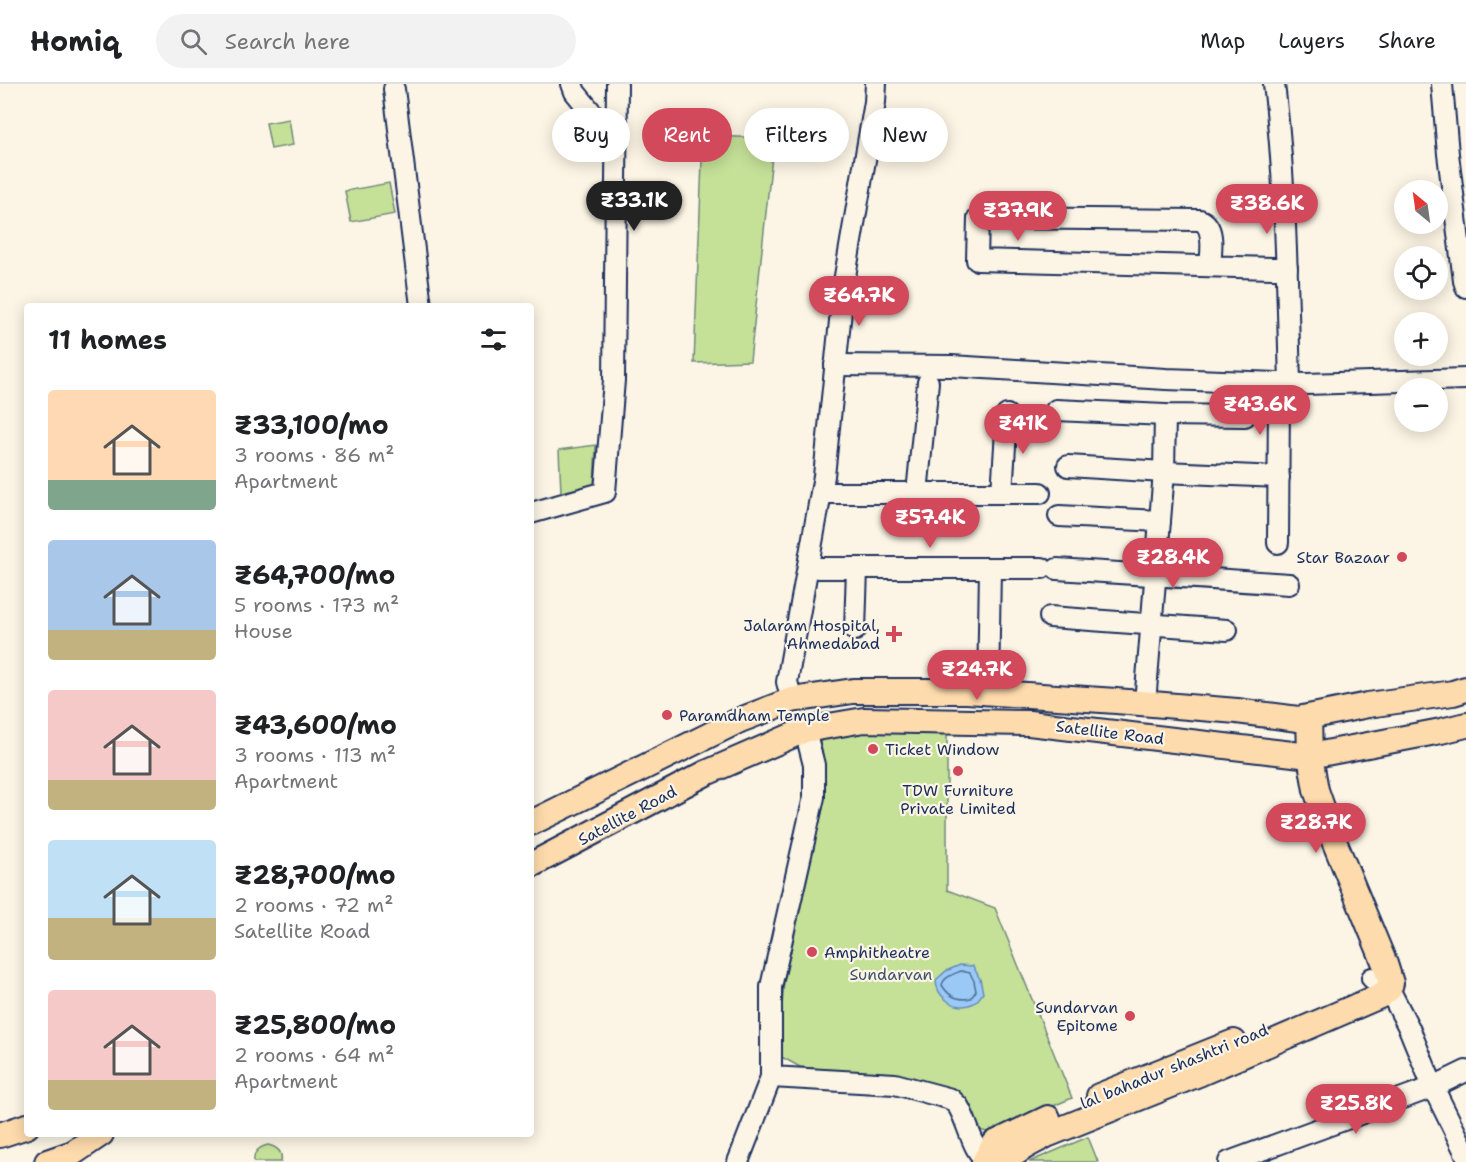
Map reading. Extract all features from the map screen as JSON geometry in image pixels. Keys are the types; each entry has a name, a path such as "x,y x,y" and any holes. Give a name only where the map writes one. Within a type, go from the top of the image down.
{"main road":[{"name":"Satellite Road","path":"534,822 741,720 792,700 853,691 988,693 1145,703 1303,718 1466,689"},
{"path":"1303,718 1305,793 1350,921 1380,984"},
{"name":"Satellite Road","path":"534,863 706,773 805,730 864,720 1029,723 1304,755 1466,725"},
{"name":"lal bahadur shashtri road","path":"991,1162 995,1143 1054,1115 1236,1041 1367,983 1380,984"},
{"path":"0,1135 24,1127"},
{"path":"47,1162 73,1153 97,1137"}],"street":[{"path":"572,84 575,92 588,108"},
{"path":"616,108 617,84"},
{"path":"792,700 787,682 821,494 844,282 875,102 876,84"},
{"path":"1274,84 1280,132 1287,268 1285,390 1279,477 1278,543"},
{"path":"1442,84 1448,154 1466,287"},
{"path":"394,89 422,303"},
{"path":"534,512 605,492 614,380 616,162"},
{"path":"1210,266 1211,235 1205,222 1200,220 978,218 977,260 1287,268"},
{"path":"835,365 951,366 1166,379 1285,390 1306,384 1466,379"},
{"path":"917,493 928,382"},
{"path":"1056,410 1245,417"},
{"path":"1002,493 1007,415"},
{"path":"1145,703 1164,472 1165,415"},
{"path":"1068,466 1279,477"},
{"path":"821,494 1040,493"},
{"path":"1059,516 1160,521"},
{"path":"818,568 1050,569 1289,584"},
{"path":"855,630 857,568"},
{"path":"988,693 990,568"},
{"path":"1050,617 1227,630"},
{"path":"738,1162 771,1077 771,987 814,797 814,765 805,730"},
{"path":"1380,984 1409,1028 1433,1087 1466,1154"},
{"path":"1229,1162 1433,1087 1466,1071"},
{"path":"771,1077 895,1084 951,1099 958,1106 973,1142 991,1162"}],"green space":[{"path":"289,119 293,145 271,149 266,123"},
{"path":"732,137 744,137 744,162 771,162 750,361 694,363 702,162 732,162"},
{"path":"389,183 395,214 351,222 345,191"},
{"path":"596,445 594,485 561,492 559,450"},
{"name":"Sundarvan","path":"947,728 947,890 995,908 1072,1098 989,1133 972,1127 956,1090 897,1076 800,1067 778,1055 784,982 824,802 816,734"},
{"path":"1088,1137 1098,1162 1029,1162"},
{"path":"268,1145 279,1151 281,1162 254,1162 257,1150"}],"water":[{"path":"960,965 973,966 980,979 983,993 975,1002 966,1006 953,1004 943,997 936,980 946,971"}],"place":[{"name":"Star Bazaar","path":"1402,557"},
{"name":"Jalaram Hospital, Ahmedabad","path":"894,634"},
{"name":"Paramdham Temple","path":"667,715"},
{"name":"Ticket Window","path":"873,749"},
{"name":"TDW Furniture Private Limited","path":"958,771"},
{"name":"Amphitheatre","path":"812,952"},
{"name":"Sundarvan Epitome","path":"1130,1016"}]}
